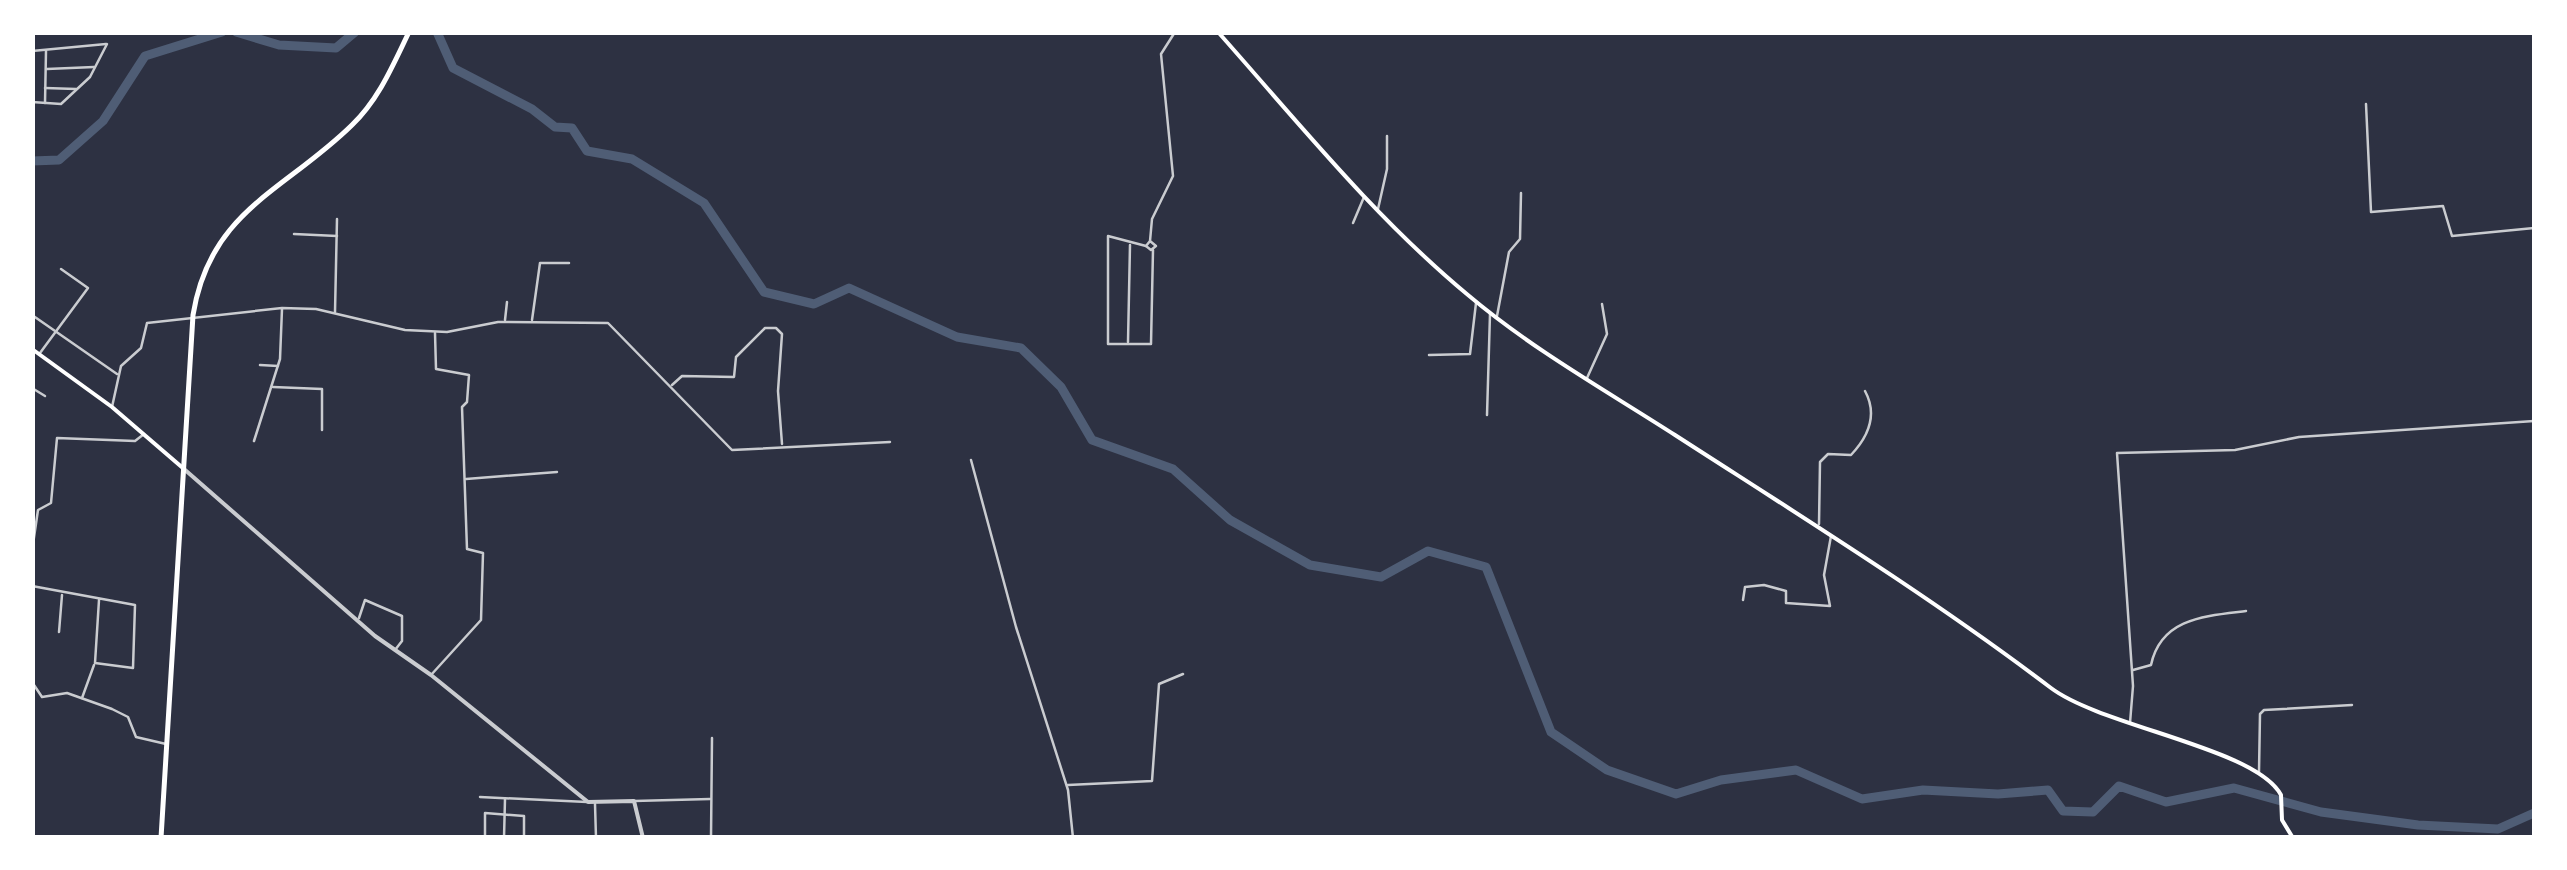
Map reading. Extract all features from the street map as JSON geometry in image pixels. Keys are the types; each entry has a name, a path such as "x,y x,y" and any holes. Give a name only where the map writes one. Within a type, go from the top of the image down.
{"main road":[{"path":"161,838 193,315 201,276 230,226 352,126 378,94 409,32"},
{"path":"1218,32 1377,210 1496,317 1972,628 2062,696 2092,712 2260,772 2282,795 2282,820 2293,838"},
{"path":"32,349 112,406 184,469"}],"street":[{"path":"1146,246 1152,219 1173,176 1161,54 1175,32"},
{"path":"32,51 107,44 96,67 62,104 32,102"},
{"path":"44,103 46,49"},
{"path":"45,69 96,67"},
{"path":"45,88 78,89"},
{"path":"2366,104 2372,212 2444,206 2452,236 2534,228"},
{"path":"1377,210 1387,170 1387,136"},
{"path":"1496,317 1509,252 1520,239 1521,194"},
{"path":"1353,223 1364,196"},
{"path":"335,313 337,219"},
{"path":"294,234 336,236"},
{"path":"1150,241 1156,246 1151,344 1107,342 1108,236 1153,250"},
{"path":"1128,344 1130,244"},
{"path":"531,322 540,263 568,264"},
{"path":"39,354 88,288 61,269"},
{"path":"505,322 507,302"},
{"path":"1429,354 1470,354 1476,302"},
{"path":"1587,379 1607,334 1602,304"},
{"path":"254,441 278,366 282,308"},
{"path":"112,406 118,375 128,356 140,348 147,323 193,315 282,308 335,313 405,330 435,332 505,322 608,322 732,450 890,442"},
{"path":"1487,415 1490,312"},
{"path":"32,315 118,375"},
{"path":"670,386 682,376 734,376 736,357 764,328 776,328 782,334 782,447"},
{"path":"431,675 481,620 482,553 467,549 462,407 467,402 469,375 436,369 435,332"},
{"path":"260,365 278,366"},
{"path":"32,388 46,396"},
{"path":"271,388 322,389 322,430"},
{"path":"1819,527 1820,462 1828,454 1850,455 1868,437 1870,408 1865,391"},
{"path":"2130,724 2132,670 2117,452 2234,450 2299,437 2534,421"},
{"path":"32,552 38,510 51,503 57,438 135,442 145,433"},
{"path":"971,460 1016,627 1067,784 1072,838"},
{"path":"184,469 394,651 431,675 591,802 596,838"},
{"path":"464,478 557,472"},
{"path":"1742,600 1745,587 1764,584 1786,592 1786,603 1830,606 1824,575 1832,535"},
{"path":"32,586 136,604 133,668 95,664"},
{"path":"59,632 62,593"},
{"path":"82,698 95,664 98,600"},
{"path":"358,621 365,600 402,616 402,640 394,651"},
{"path":"2132,670 2147,669 2156,643 2168,630 2207,616 2246,611"},
{"path":"1067,784 1152,781 1159,684 1183,674"},
{"path":"32,682 42,697 68,693 82,698 128,717 136,737 166,744"},
{"path":"2260,772 2260,714 2352,705"},
{"path":"711,838 712,738"},
{"path":"480,796 591,802 711,798"},
{"path":"504,838 506,798"},
{"path":"634,800 643,838"},
{"path":"485,838 485,813 524,816 524,838"}],"waterway":[{"path":"32,161 59,160 103,121 145,56 222,32"},
{"path":"236,32 279,45 336,48 355,32"},
{"path":"437,32 453,68 532,109 555,127 572,128 587,151 632,159 704,203 764,292 814,304 849,288 957,337 1021,348 1061,387 1092,440 1173,469 1230,520 1310,565 1381,577 1428,551 1486,567 1551,732 1607,770 1676,794 1721,780 1796,770 1862,799 1923,790 1998,794 2048,790 2063,811 2093,812 2119,786 2166,802 2234,788 2321,812 2418,825 2498,829 2534,813"}]}
